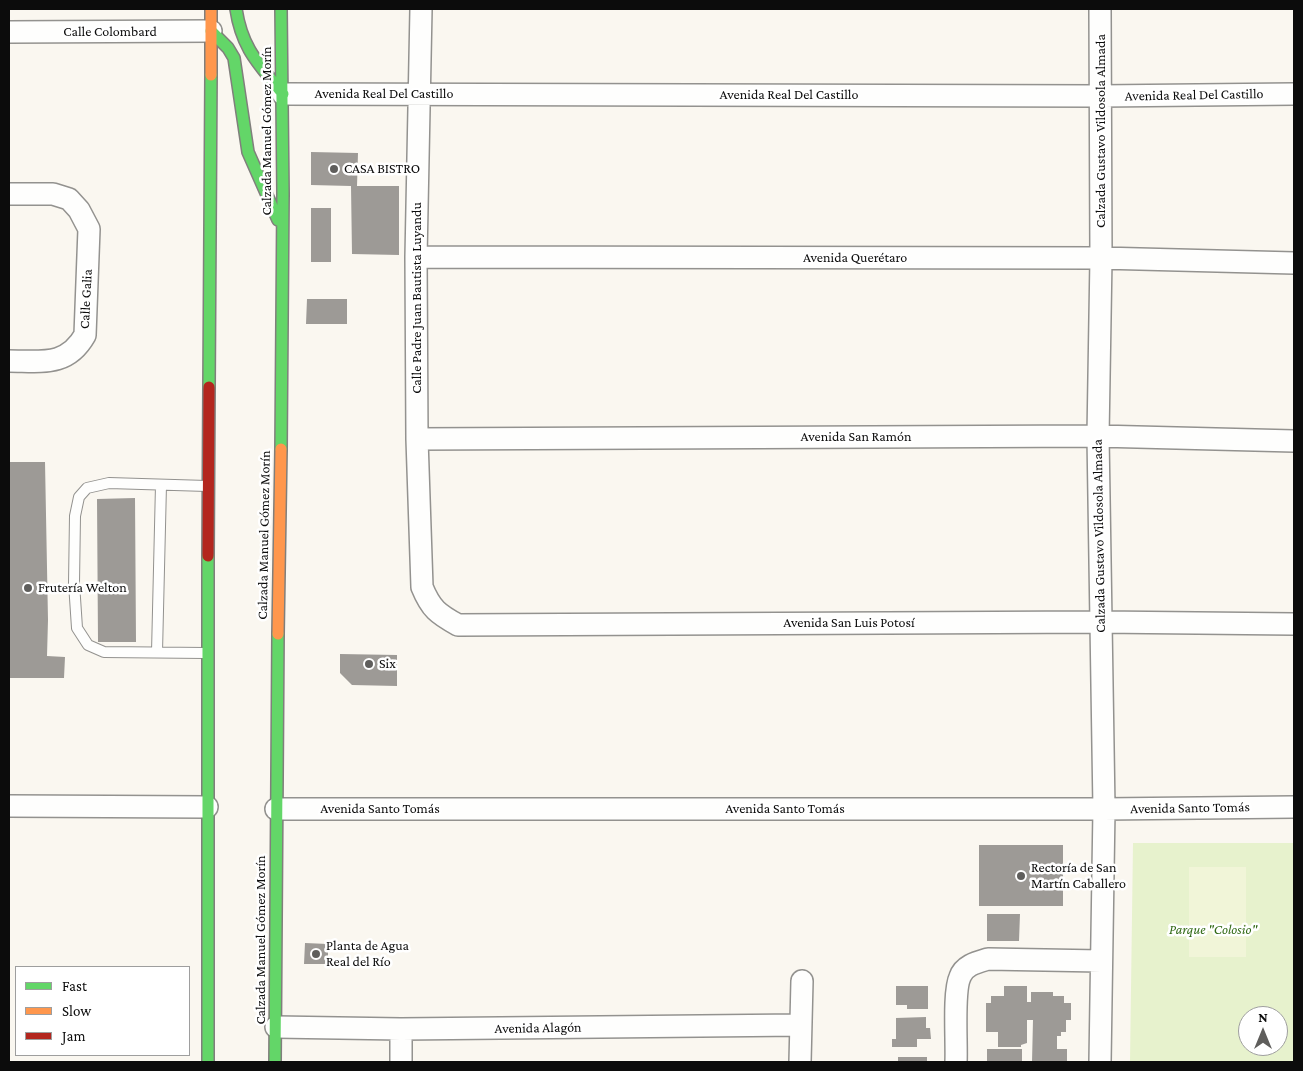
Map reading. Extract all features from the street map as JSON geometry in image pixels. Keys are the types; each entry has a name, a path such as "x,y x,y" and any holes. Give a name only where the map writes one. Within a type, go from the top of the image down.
{"main road":[{"path":"208,1062 206,807 211,9"},
{"path":"236,9 240,28 250,53 283,94"},
{"name":"Calzada Manuel Gómez Morín","path":"275,1062 283,231 281,9"},
{"path":"211,31 228,48 234,58 248,152 283,231"}],"street":[{"name":"Calle Padre Juan Bautista Luyandu","path":"421,9 416,257 417,439 422,587"},
{"name":"Calzada Gustavo Vildosola Almada","path":"1100,9 1101,258 1098,436 1104,809 1100,1062"},
{"name":"Calle Colombard","path":"9,32 211,31"},
{"name":"Avenida Real Del Castillo","path":"283,94 1100,96 1294,94"},
{"name":"Calle Galia","path":"9,194 53,194 69,199 79,210 89,229 85,335 78,347 68,355 53,361 9,361"},
{"name":"Avenida Querétaro","path":"416,257 1101,258 1294,263"},
{"name":"Avenida San Ramón","path":"417,439 1098,436 1294,441"},
{"name":"Avenida San Luis Potosí","path":"422,587 429,603 441,616 458,625 1100,622 1294,624"},
{"path":"9,806 206,807"},
{"name":"Avenida Santo Tomás","path":"276,809 1104,809 1294,807"},
{"path":"956,1062 957,996 960,976 972,963 988,959 1101,960"},
{"path":"800,1062 802,981"},
{"name":"Avenida Alagón","path":"276,1027 401,1029 800,1025"},
{"path":"401,1029 401,1062"}],"lane":[{"path":"207,653 104,652 88,645 77,628 74,583 75,526 79,497 87,488 109,483 208,486"},
{"path":"157,652 161,485"}],"green space":[{"name":"Parque \"Colosio\"","path":"1133,843 1294,843 1294,1062 1130,1062"},
{"path":"1189,867 1246,867 1246,957 1189,957"}],"building":[{"path":"311,152 358,153 357,186 399,186 399,255 352,254 351,186 311,185"},
{"path":"311,208 331,208 331,262 311,262"},
{"path":"307,299 347,299 347,324 306,324"},
{"name":"Frutería Welton","path":"9,462 45,462 47,656 65,657 64,678 9,678"},
{"path":"135,498 136,642 98,642 97,499"},
{"name":"Six","path":"340,654 397,655 397,686 352,685 340,673"},
{"name":"Rectoría de San Martín Caballero","path":"979,845 1063,845 1063,906 979,906"},
{"path":"987,914 1020,914 1019,941 987,941"},
{"name":"Planta de Agua Real del Río","path":"305,943 328,944 328,964 304,964"},
{"path":"896,986 928,986 928,1009 907,1009 907,1005 896,1005"},
{"path":"1004,986 1027,986 1027,1002 1031,1002 1031,992 1053,992 1053,996 1064,996 1064,1003 1071,1003 1071,1020 1066,1020 1066,1032 1061,1032 1061,1036 1057,1036 1057,1049 1067,1049 1067,1062 1032,1062 1033,1020 1027,1020 1027,1043 1021,1045 1021,1047 998,1047 998,1032 986,1032 986,1003 991,1003 991,996 1004,996"},
{"path":"926,1017 926,1028 930,1028 931,1039 917,1039 917,1047 892,1047 892,1039 896,1039 896,1018"},
{"path":"987,1049 1022,1049 1022,1062 987,1061"},
{"path":"898,1057 927,1057 927,1062 898,1062"}],"traffic: fast":[{"path":"236,9 242,35 247,46 283,94"},
{"path":"281,9 283,194 281,449"},
{"path":"211,31 228,48 234,58 248,152 278,220"},
{"path":"209,387 211,75"},
{"path":"208,556 208,1062"},
{"path":"275,1062 278,634"}],"traffic: slow":[{"path":"211,9 211,75"},
{"path":"278,634 281,449"}],"traffic: jam":[{"path":"208,556 209,387"}],"place":[{"name":"CASA BISTRO","path":"334,169"},
{"name":"Frutería Welton","path":"28,588"},
{"name":"Six","path":"369,664"},
{"name":"Rectoría de San Martín Caballero","path":"1021,876"},
{"name":"Planta de Agua Real del Río","path":"316,954"}]}
